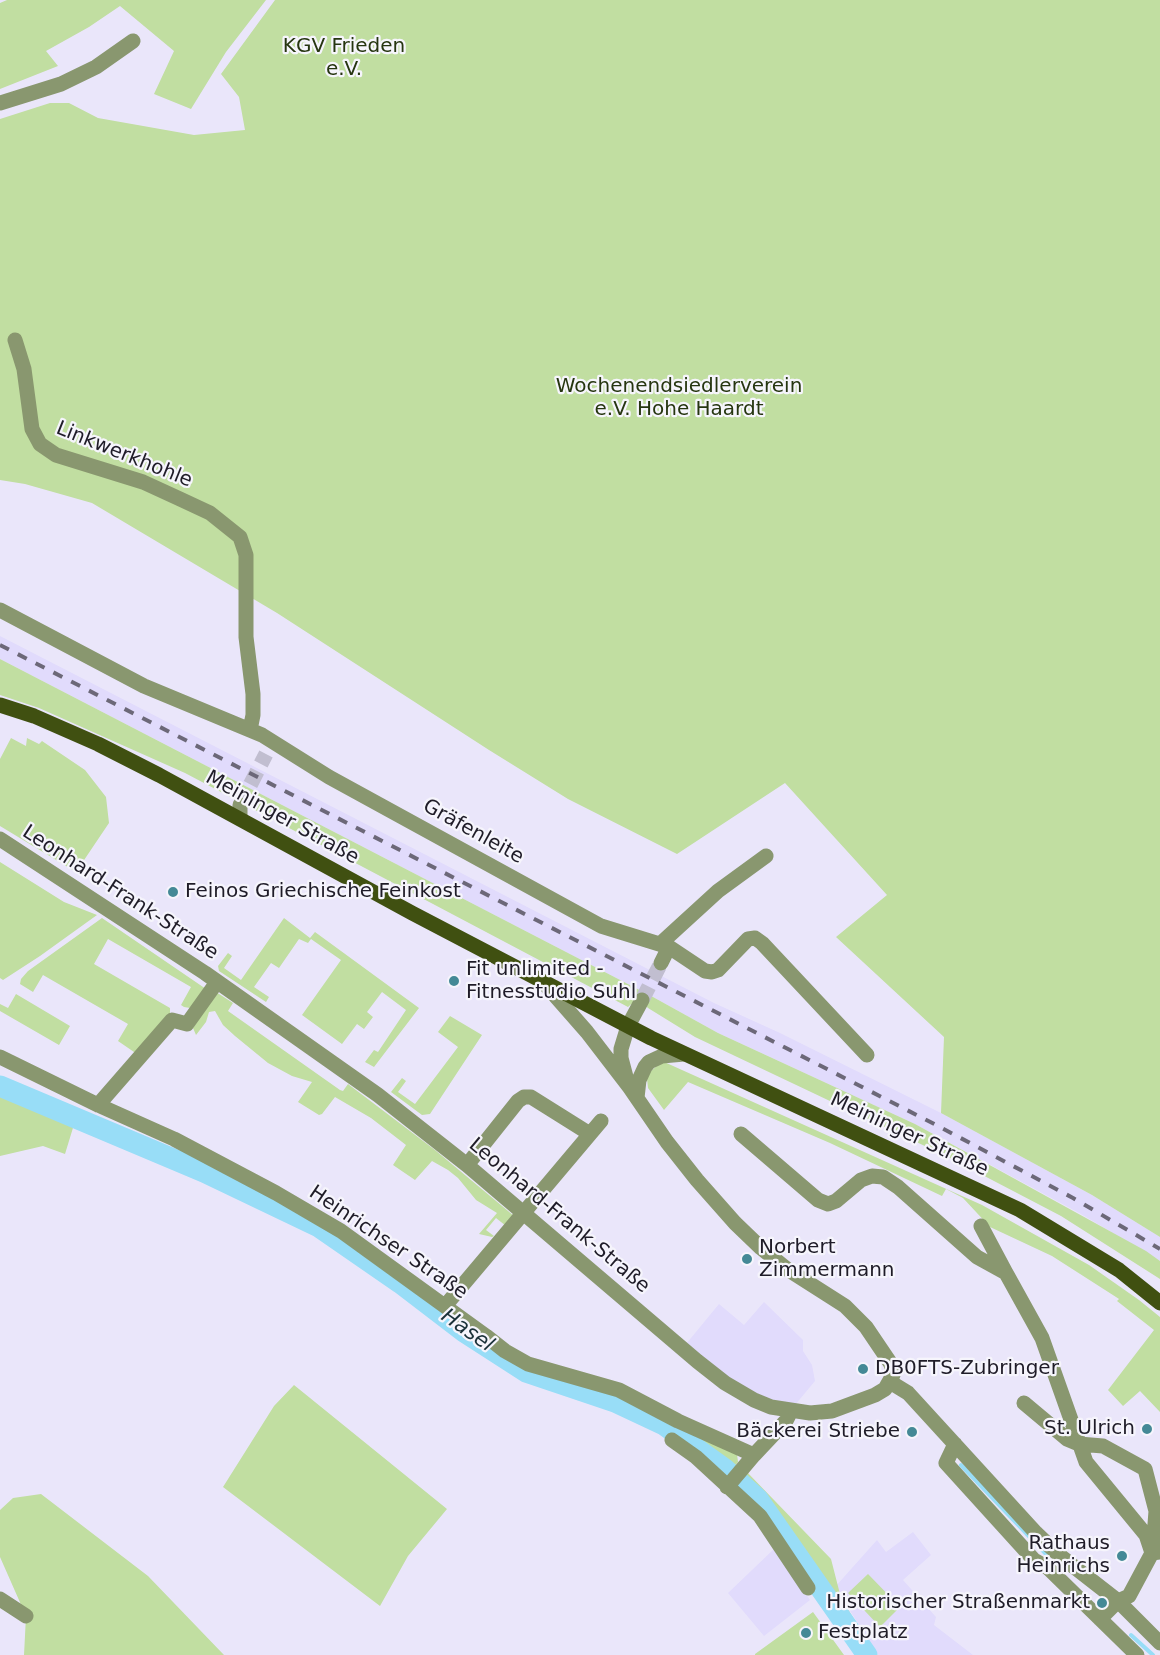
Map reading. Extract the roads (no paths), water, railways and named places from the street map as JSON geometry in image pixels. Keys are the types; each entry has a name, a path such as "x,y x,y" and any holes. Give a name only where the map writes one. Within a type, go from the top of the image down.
{"main road":[{"name":"Meininger Straße","path":"0,705 34,716 98,744 240,811 412,913 628,1026 1020,1210 1119,1270 1160,1302"}],"street":[{"path":"0,103 61,84 96,67 133,41"},
{"name":"Linkwerkhohle","path":"15,340 24,369 32,429 40,444 56,455 143,482 180,499 210,513 240,537 246,555 246,637 253,705 250,730"},
{"name":"Gräfenleite","path":"0,610 144,686 250,730 269,748 329,777 601,926 665,945 705,971 712,972 718,970 748,939 755,938 867,1055"},
{"name":"Leonhard-Frank-Straße","path":"0,839 217,982 352,1076 467,1165 718,1378 754,1400 771,1407 791,1411 810,1413 832,1411 875,1395 890,1382"},
{"path":"661,963 665,945 718,891 766,855"},
{"name":"Meininger Straße","path":"539,978 587,1032 697,1180 735,1223 787,1269 844,1306 867,1327 891,1364 893,1375 890,1382"},
{"name":"Leonhard-Frank-Straße","path":"98,1105 172,1020 187,1024 217,982"},
{"path":"628,1026 642,1000"},
{"name":"Meininger Straße","path":"628,1026 621,1058 633,1093"},
{"path":"633,1093 640,1075 649,1062 662,1056 684,1054"},
{"name":"Heinrichser Straße","path":"0,1057 98,1105 174,1138 276,1193 340,1231 505,1351 528,1364 619,1390 678,1421 754,1455"},
{"path":"467,1165 518,1101 524,1097 531,1097 590,1134"},
{"path":"445,1306 601,1121"},
{"path":"741,1134 818,1200 828,1204 836,1202 861,1180 872,1176 883,1177 898,1187 977,1257 1006,1273"},
{"path":"981,1226 1042,1338 1086,1462 1146,1535 1156,1552"},
{"path":"890,1382 908,1393 955,1444 1034,1560 1048,1568 1137,1655"},
{"path":"1024,1404 1067,1439 1079,1444 1103,1446 1145,1469 1156,1511 1156,1552 1129,1596 1118,1601 1100,1619"},
{"path":"727,1486 786,1420 791,1411"},
{"path":"672,1440 696,1457 760,1516 808,1588"},
{"path":"955,1444 946,1463 1002,1511 1036,1533 1059,1555 1118,1601 1160,1643"},
{"path":"1048,1568 1059,1555"},
{"path":"0,1599 26,1616"}],"waterway":[{"name":"Hasel","path":"0,1086 204,1172 319,1227 400,1283 464,1332 526,1372 615,1402 664,1425 725,1469 758,1499 867,1655"},
{"path":"961,1465 1046,1554"},
{"path":"1131,1635 1153,1655"}],"tunnel":[{"path":"240,805 266,754"},
{"path":"642,1000 661,963"}],"railway":[{"path":"0,645 940,1127 1073,1198 1160,1249"}],"place":[{"name":"Feinos Griechische Feinkost","path":"173,892"},
{"name":"Fit unlimited - Fitnesstudio Suhl","path":"454,981"},
{"name":"Norbert Zimmermann","path":"747,1259"},
{"name":"DB0FTS-Zubringer","path":"863,1369"},
{"name":"St. Ulrich","path":"1147,1429"},
{"name":"Bäckerei Striebe","path":"912,1432"},
{"name":"Rathaus Heinrichs","path":"1122,1556"},
{"name":"Historischer Straßenmarkt","path":"1102,1603"},
{"name":"Festplatz","path":"806,1633"}],"park label":[{"name":"KGV Frieden e.V.","path":"344,58"},
{"name":"Wochenendsiedlerverein e.V. Hohe Haardt","path":"679,398"}]}
